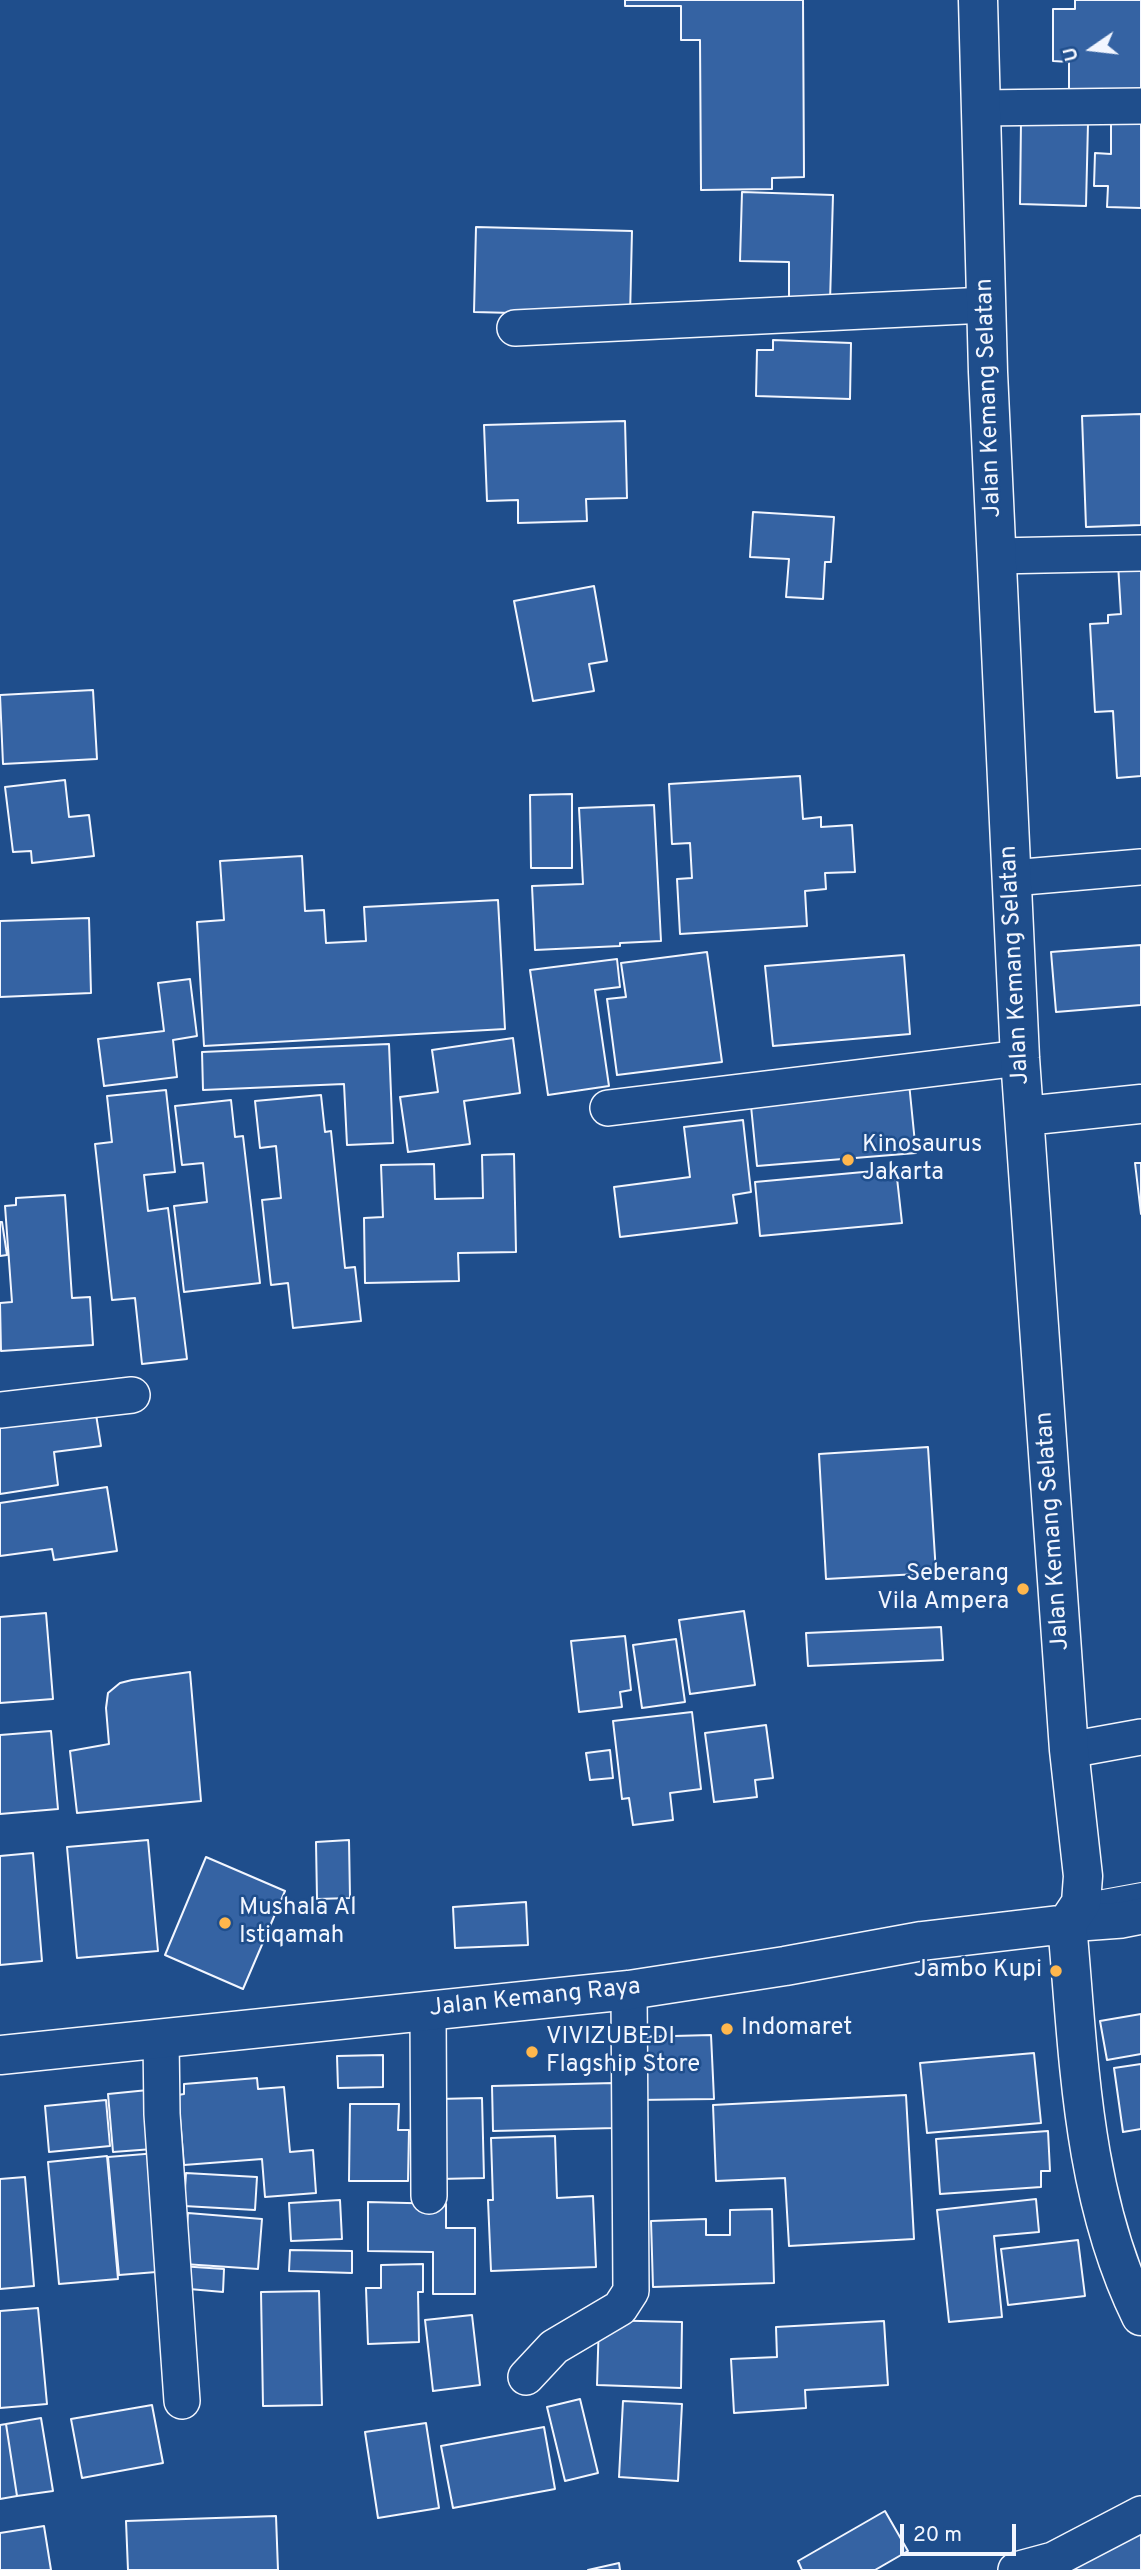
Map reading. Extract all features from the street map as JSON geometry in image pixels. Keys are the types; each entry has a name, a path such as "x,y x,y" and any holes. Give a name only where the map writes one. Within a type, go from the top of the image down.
{"street":[{"name":"Jalan Kemang Selatan","path":"978,0 986,305 1020,1058 1069,1750 1083,1876 1074,1913 1085,2116 1092,2166 1113,2250 1141,2316"},
{"path":"980,108 1141,106"},
{"path":"515,328 986,305"},
{"path":"996,556 1141,553"},
{"path":"1012,878 1141,867"},
{"path":"608,1108 1020,1058"},
{"path":"1025,1116 1141,1104"},
{"path":"0,1410 132,1395"},
{"path":"1069,1750 1141,1737"},
{"path":"1074,1913 1122,1920 1141,1916"},
{"name":"Jalan Kemang Raya","path":"0,2055 629,1990 785,1966 1074,1913"},
{"path":"526,2377 554,2347 620,2308 631,2291 629,1990"},
{"path":"428,2011 429,2196"},
{"path":"161,2039 162,2114 182,2401"},
{"path":"1016,2570 1053,2560 1141,2514"}],"lane":[{"path":"1074,1913 1141,1892"}],"building":[{"path":"625,0 803,0 804,177 772,178 772,189 701,190 700,40 681,40 681,6 625,6"},
{"path":"1075,0 1141,0 1141,90 1069,89 1069,62 1053,61 1053,9 1075,9"},
{"path":"1021,121 1088,123 1086,206 1020,204"},
{"path":"1111,123 1141,124 1141,208 1107,207 1108,186 1094,186 1095,153 1111,154"},
{"path":"742,192 833,195 830,302 789,301 789,262 740,261"},
{"path":"476,227 632,231 630,316 474,312"},
{"path":"773,340 851,343 850,399 756,396 757,350 773,350"},
{"path":"1141,414 1141,525 1086,527 1082,416"},
{"path":"625,421 627,498 586,499 587,521 518,523 518,500 487,501 484,425"},
{"path":"753,512 834,517 831,562 825,562 823,599 786,597 789,559 750,557"},
{"path":"1141,563 1141,776 1117,778 1113,711 1095,712 1090,624 1108,623 1108,615 1121,614 1118,564"},
{"path":"594,586 607,661 589,664 594,691 533,701 514,601"},
{"path":"93,690 97,759 3,764 0,695"},
{"path":"800,776 803,819 821,817 821,827 852,825 855,872 825,873 826,889 805,891 807,926 680,934 677,879 692,878 690,843 672,844 669,784"},
{"path":"65,780 69,817 89,815 94,856 32,863 31,851 13,852 5,787"},
{"path":"572,794 572,868 531,868 530,795"},
{"path":"654,805 661,941 535,950 532,886 583,884 579,808"},
{"path":"302,856 305,911 324,910 326,943 366,941 364,907 498,900 505,1029 204,1046 197,922 224,920 220,861"},
{"path":"89,918 91,993 0,997 0,921"},
{"path":"1141,945 1141,1005 1056,1012 1051,952"},
{"path":"707,952 722,1062 617,1075 607,999 626,997 621,963"},
{"path":"904,955 910,1034 773,1046 765,966"},
{"path":"617,959 620,987 595,990 609,1086 548,1095 530,970"},
{"path":"190,979 197,1036 173,1040 177,1077 104,1086 98,1039 164,1031 158,983"},
{"path":"513,1038 520,1093 464,1101 470,1144 408,1152 400,1097 438,1092 432,1050"},
{"path":"389,1044 393,1143 347,1145 344,1084 203,1090 202,1052"},
{"path":"909,1083 916,1153 757,1166 750,1096"},
{"path":"166,1090 175,1172 144,1175 148,1211 168,1208 187,1359 142,1364 135,1298 112,1300 95,1144 112,1142 107,1096"},
{"path":"321,1095 325,1132 331,1131 345,1268 355,1267 361,1321 293,1328 288,1283 271,1285 262,1200 281,1198 276,1146 260,1148 255,1101"},
{"path":"231,1100 235,1137 243,1136 260,1283 184,1292 174,1206 207,1202 203,1163 182,1165 175,1106"},
{"path":"743,1120 751,1192 733,1195 737,1223 620,1237 614,1187 690,1177 684,1127"},
{"path":"514,1154 516,1252 458,1253 459,1281 365,1283 364,1218 383,1217 381,1165 434,1164 435,1199 483,1198 482,1155"},
{"path":"1135,1163 1141,1163 1141,1214"},
{"path":"896,1169 902,1223 760,1236 755,1182"},
{"path":"65,1195 72,1298 90,1297 93,1345 1,1351 0,1303 12,1302 5,1206 16,1205 16,1198"},
{"path":"0,1222 7,1255 0,1256"},
{"path":"95,1408 101,1446 54,1452 58,1485 0,1494 0,1419"},
{"path":"928,1447 936,1573 826,1579 819,1454"},
{"path":"107,1487 117,1551 54,1560 52,1549 0,1556 0,1503"},
{"path":"744,1611 755,1685 690,1694 679,1620"},
{"path":"46,1613 53,1699 0,1703 0,1617"},
{"path":"941,1627 943,1660 808,1666 806,1633"},
{"path":"625,1636 631,1690 620,1692 622,1707 579,1712 571,1641"},
{"path":"676,1639 685,1702 642,1708 633,1645"},
{"path":"190,1672 201,1801 77,1813 70,1751 109,1744 106,1708 108,1693 120,1683"},
{"path":"692,1712 701,1789 670,1793 673,1820 633,1825 629,1798 622,1799 613,1721"},
{"path":"766,1725 773,1778 755,1780 757,1797 714,1802 705,1733"},
{"path":"51,1731 58,1809 0,1814 0,1735"},
{"path":"610,1750 613,1778 590,1780 586,1753"},
{"path":"148,1840 158,1951 77,1958 67,1847"},
{"path":"349,1840 350,1898 317,1899 316,1842"},
{"path":"33,1853 42,1961 0,1965 0,1856"},
{"name":"Mushala Al Istiqamah","path":"206,1857 285,1891 243,1989 165,1955"},
{"path":"526,1902 528,1945 455,1948 453,1907"},
{"path":"1141,2014 1141,2054 1107,2060 1100,2021"},
{"path":"711,2035 714,2099 637,2100 636,2037"},
{"path":"1034,2053 1041,2123 927,2133 920,2063"},
{"path":"383,2055 383,2087 338,2088 337,2056"},
{"path":"1141,2064 1141,2129 1123,2132 1114,2068"},
{"path":"257,2078 258,2089 284,2087 290,2152 313,2150 316,2193 265,2197 262,2159 184,2165 178,2095 184,2094 184,2084"},
{"path":"614,2083 615,2128 493,2131 492,2086"},
{"path":"148,2090 153,2149 113,2152 108,2094"},
{"path":"906,2095 914,2239 789,2246 785,2178 716,2181 713,2105"},
{"path":"482,2098 484,2178 440,2179 438,2099"},
{"path":"106,2100 110,2146 49,2152 45,2106"},
{"path":"350,2104 399,2104 398,2130 409,2130 408,2181 349,2181"},
{"path":"1048,2131 1050,2171 1041,2171 1041,2187 940,2194 936,2139"},
{"path":"555,2136 557,2198 593,2196 596,2267 491,2271 488,2200 493,2200 491,2138"},
{"path":"157,2153 169,2271 119,2275 108,2157"},
{"path":"107,2156 118,2279 59,2284 48,2162"},
{"path":"186,2173 257,2177 255,2210 184,2206"},
{"path":"25,2177 34,2286 0,2289 0,2179"},
{"path":"1036,2199 1039,2232 994,2236 1002,2317 949,2322 937,2210"},
{"path":"340,2200 342,2239 291,2241 289,2203"},
{"path":"368,2202 446,2204 446,2228 475,2228 475,2294 433,2294 433,2252 368,2251"},
{"path":"772,2209 774,2283 653,2287 651,2221 706,2219 706,2235 730,2235 730,2210"},
{"path":"188,2213 262,2219 258,2269 184,2264"},
{"path":"1078,2240 1085,2296 1008,2305 1001,2249"},
{"path":"290,2250 352,2251 352,2273 289,2271"},
{"path":"423,2264 423,2292 418,2292 419,2342 368,2344 366,2288 381,2288 381,2265"},
{"path":"180,2266 224,2269 223,2292 178,2288"},
{"path":"319,2291 322,2405 263,2406 261,2292"},
{"path":"38,2308 47,2404 0,2408 0,2311"},
{"path":"472,2315 480,2385 433,2391 425,2320"},
{"path":"599,2320 682,2322 681,2388 597,2385"},
{"path":"884,2321 888,2385 805,2390 806,2408 734,2413 731,2359 777,2357 776,2327"},
{"path":"580,2399 598,2473 565,2481 547,2407"},
{"path":"623,2401 682,2404 678,2481 619,2477"},
{"path":"152,2405 163,2463 82,2478 71,2419"},
{"path":"41,2418 53,2491 17,2496 6,2424"},
{"path":"426,2423 439,2508 378,2518 365,2432"},
{"path":"6,2424 17,2496 0,2499 0,2425"},
{"path":"544,2427 555,2489 453,2508 441,2446"},
{"path":"885,2511 908,2551 875,2570 802,2570 798,2561"},
{"path":"276,2516 278,2570 128,2570 126,2521"},
{"path":"44,2526 51,2570 0,2570 0,2533"},
{"path":"1141,2526 1141,2570 1062,2570"},
{"path":"619,2563 620,2570 588,2570"}],"place":[{"name":"Kinosaurus Jakarta","path":"848,1160"},
{"name":"Seberang Vila Ampera","path":"1023,1589"},
{"name":"Mushala Al Istiqamah","path":"225,1923"},
{"name":"Jambo Kupi","path":"1056,1971"},
{"name":"Indomaret","path":"727,2029"},
{"name":"VIVIZUBEDI Flagship Store","path":"532,2052"}]}
